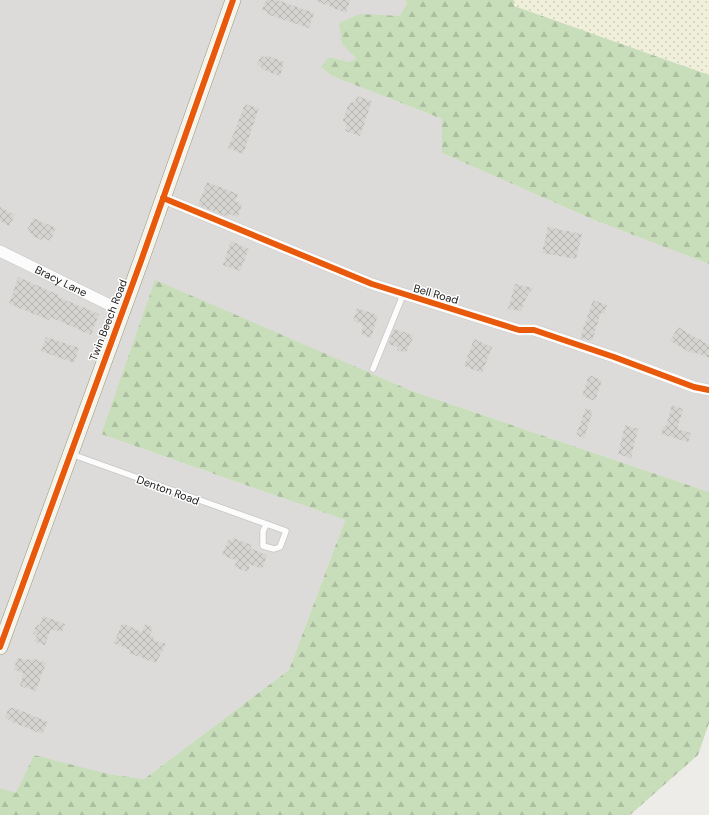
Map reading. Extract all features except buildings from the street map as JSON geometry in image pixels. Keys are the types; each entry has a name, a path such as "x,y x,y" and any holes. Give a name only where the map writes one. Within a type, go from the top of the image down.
{"street":[{"name":"Twin Beech Road","path":"0,647 163,198 233,0"},
{"name":"Bell Road","path":"163,198 372,284 403,295 519,330 534,330 614,357 694,388 709,390"},
{"name":"Bracy Lane","path":"0,251 122,311"}],"lane":[{"path":"373,369 403,295"},
{"name":"Denton Road","path":"70,454 286,531 280,547 274,549 263,546 263,531 266,525"}],"shaded area":[{"path":"0,0 405,0 407,3 401,16 383,16 356,58 350,62 329,57 322,68 332,76 442,119 442,153 594,220 709,264 709,492 412,391 155,281 101,434 345,520 289,670 144,779 108,774 16,794 0,788"}],"green space":[{"path":"405,0 514,0 514,6 709,75 709,264 594,220 442,153 442,119 332,76 321,67 329,57 350,62 356,58 342,44 339,23 360,14 400,16 407,3"},
{"path":"514,0 709,0 709,75 513,6"},
{"path":"155,280 412,391 709,492 709,723 698,755 630,815 0,815 0,788 16,793 34,755 108,774 144,779 289,670 345,520 101,434"}],"cycle path":[{"path":"0,647 141,261 233,0"},
{"path":"163,198 372,284 519,330 534,330 614,357 694,387 709,390"}]}
